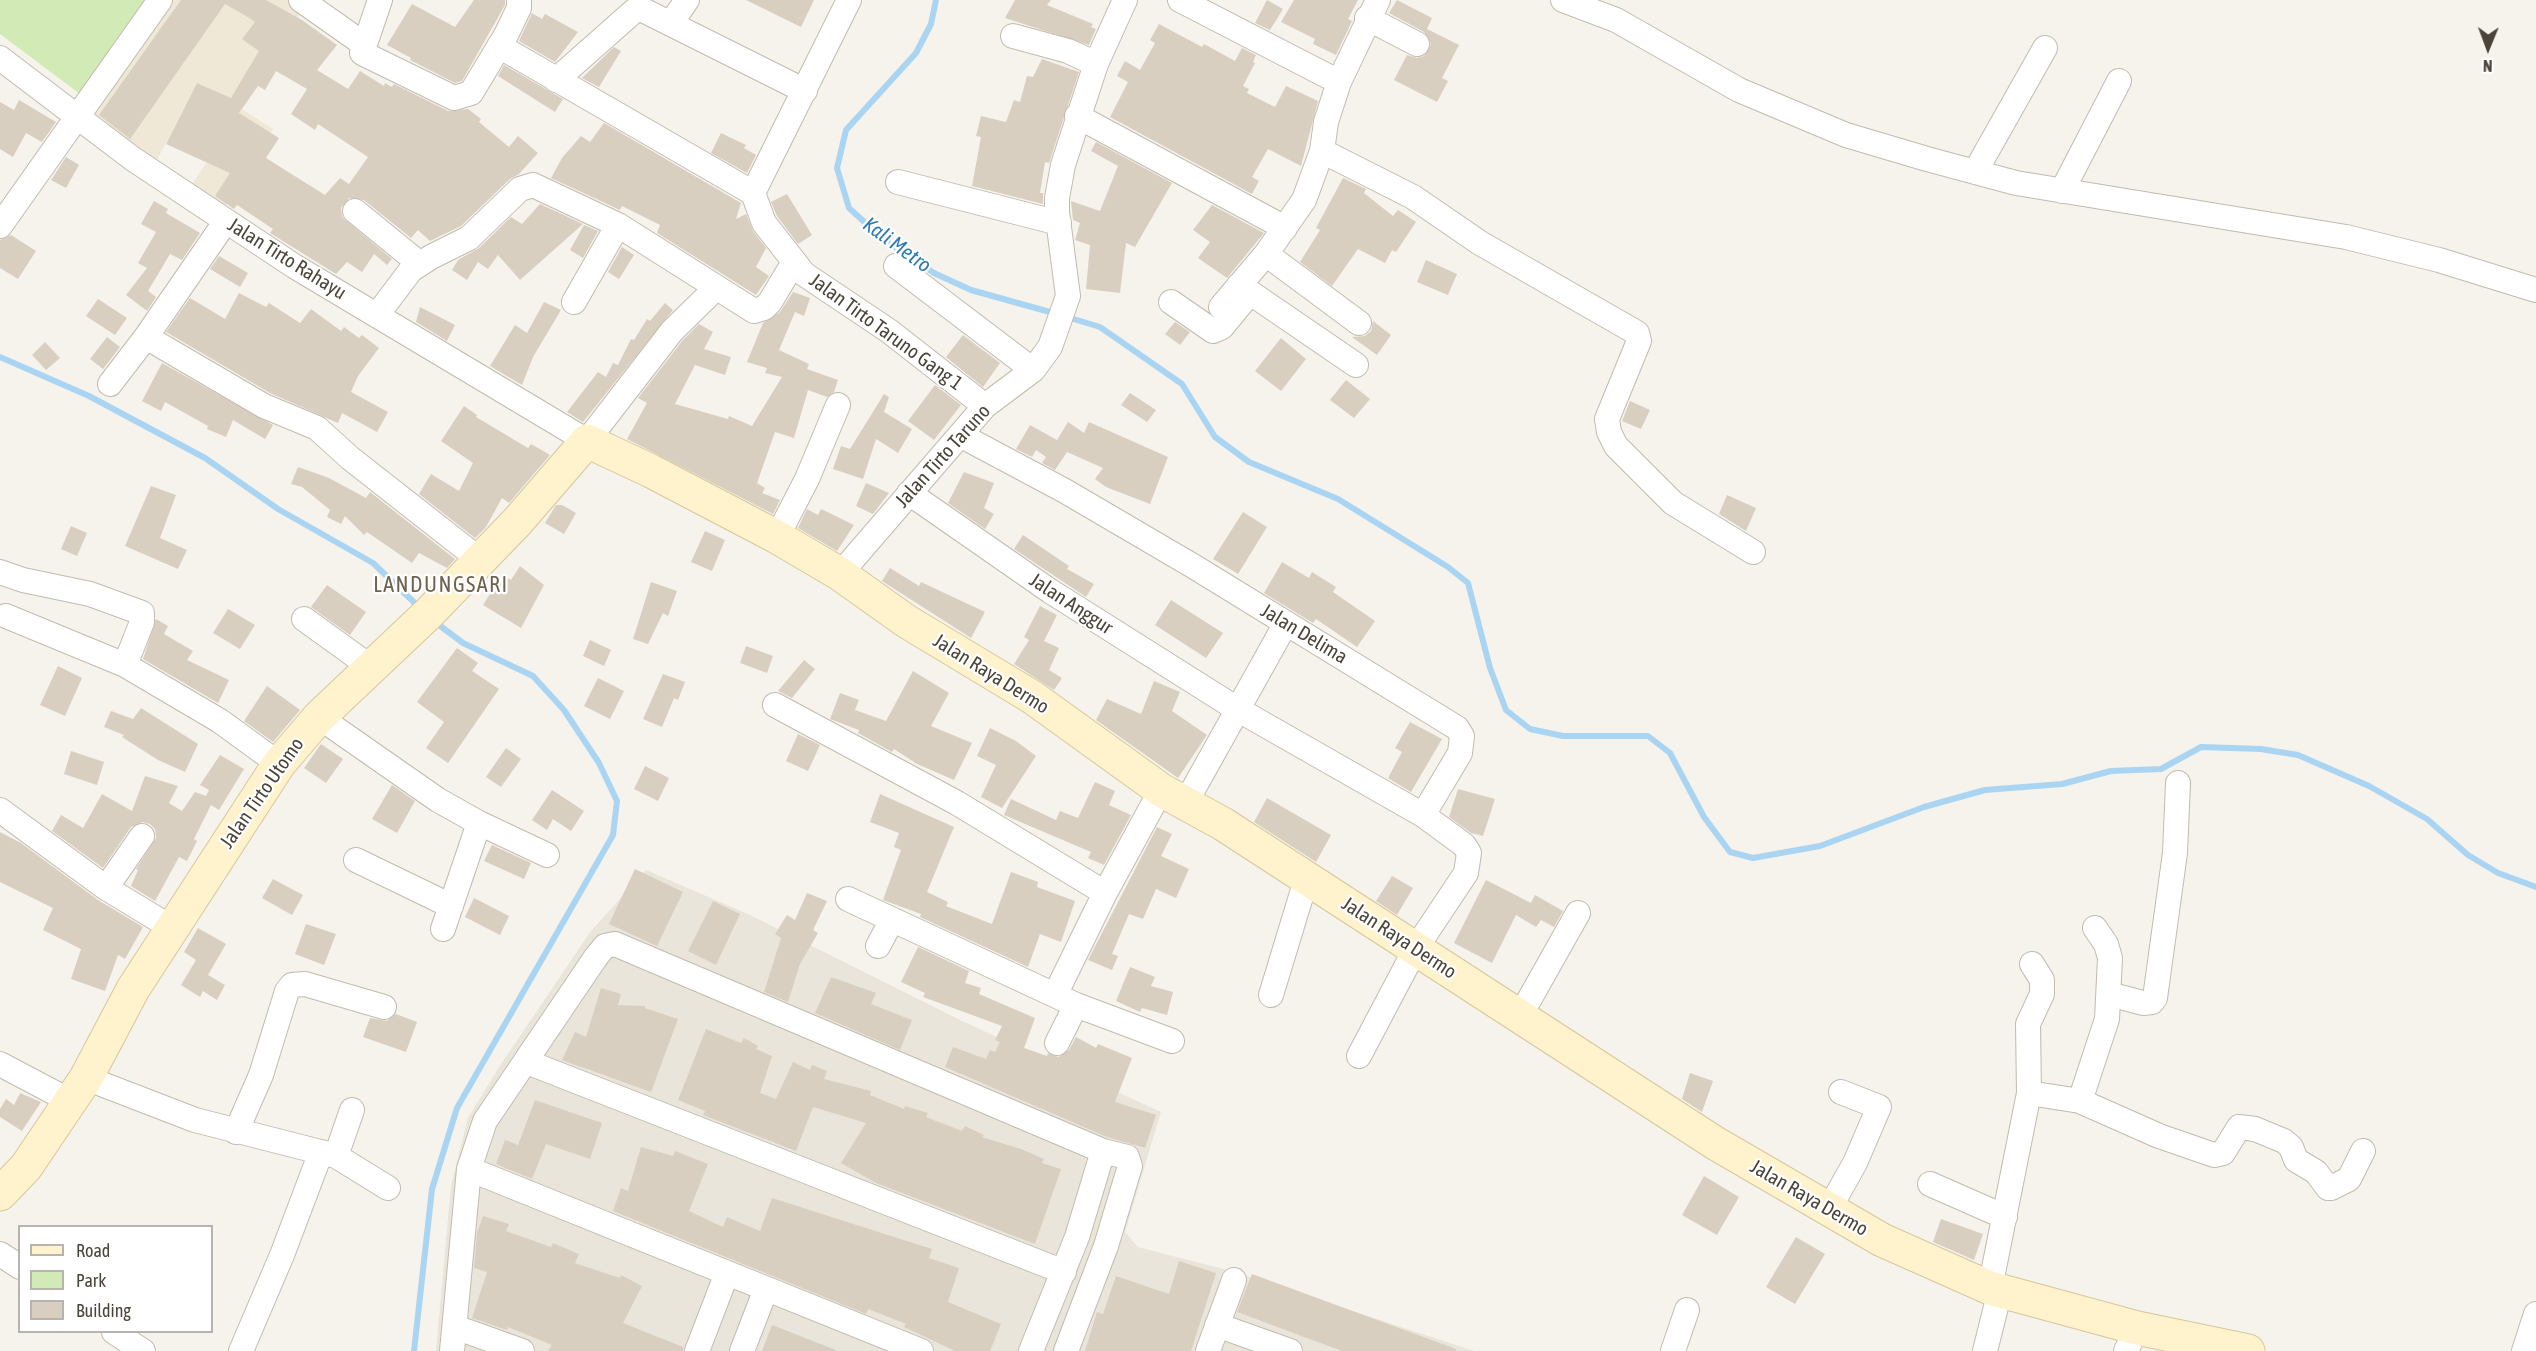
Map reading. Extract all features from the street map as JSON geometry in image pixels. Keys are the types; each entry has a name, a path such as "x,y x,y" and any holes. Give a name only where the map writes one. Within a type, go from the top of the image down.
{"street":[{"path":"0,226 160,0"},
{"path":"301,0 365,45"},
{"path":"380,0 362,53 374,61 454,98 471,93 516,16 519,0"},
{"path":"671,23 687,0"},
{"path":"499,46 753,193 849,0"},
{"name":"Jalan Tirto Taruno","path":"840,574 986,406 1033,370 1050,347 1060,326 1068,296 1057,198 1077,117 1096,64 1125,0"},
{"path":"1180,0 1339,82"},
{"path":"1563,0 1616,20 1739,90 1846,135 1975,172 2062,191 2346,237 2439,260 2536,290"},
{"path":"1171,302 1213,331 1222,327 1266,254 1304,200 1322,151 1326,122 1339,82 1372,9 1417,44"},
{"path":"556,80 634,11 645,10 805,91"},
{"path":"1013,36 1068,51 1096,64"},
{"path":"1975,172 2045,48"},
{"name":"Jalan Tirto Rahayu","path":"0,58 133,159 226,221 587,441"},
{"path":"2062,191 2119,81"},
{"path":"1077,117 1285,228"},
{"path":"1322,151 1413,197 1480,243 1637,333 1639,341 1607,419 1617,446 1673,503 1753,552"},
{"path":"898,182 1059,223"},
{"path":"377,315 403,279 420,264 470,238 520,189 533,185 618,225 748,309 758,310 770,302 794,262"},
{"name":"Jalan Tirto Taruno Gang 1","path":"753,193 764,223 804,274 897,336 986,406"},
{"path":"355,212 420,264"},
{"path":"110,384 146,337 226,221"},
{"path":"574,302 618,225"},
{"path":"1266,254 1359,323"},
{"path":"897,266 1033,370"},
{"path":"587,441 672,331 716,288"},
{"path":"1221,307 1245,289"},
{"path":"1245,289 1356,365"},
{"path":"146,337 264,406 317,429 350,458 480,560"},
{"path":"777,537 807,479 838,405"},
{"name":"Jalan Delima","path":"960,435 1065,491 1447,721 1462,736 1460,753 1423,815"},
{"name":"Jalan Raya Dermo","path":"587,441 651,471 777,537 840,574 906,621 1032,697 1173,797 1238,834 1715,1143 1828,1211 1896,1248 1995,1289 2132,1340 2248,1351"},
{"name":"Jalan Tirto Utomo","path":"0,1194 26,1167 78,1089 133,989 279,764 319,717 372,668 517,522 587,441"},
{"name":"Jalan Anggur","path":"909,493 1050,591 1238,709 1423,815 1464,845 1469,853 1469,864 1416,948 1359,1056"},
{"path":"0,572 23,580 90,594 142,613 142,622 124,665"},
{"path":"6,616 124,665 220,721 279,764"},
{"path":"304,619 372,668"},
{"path":"1058,1043 1065,1000 1105,893 1238,709 1286,623"},
{"path":"775,705 957,803 1105,893"},
{"path":"319,717 367,753 479,823 547,855"},
{"path":"2109,994 2143,1003 2152,1002 2155,998 2175,853 2178,783"},
{"path":"0,810 106,888 172,928"},
{"path":"443,929 479,823"},
{"path":"106,888 142,836"},
{"path":"356,860 451,906"},
{"path":"1271,995 1306,880"},
{"path":"848,899 1065,1000 1172,1041"},
{"path":"1520,1016 1578,913"},
{"path":"878,946 892,920"},
{"path":"2080,1101 2104,1033 2109,994 2110,958 2106,944 2095,928"},
{"path":"452,1351 459,1256 469,1169 485,1121 596,957 605,946 615,944 1103,1151 1127,1157 1130,1166 1106,1246 1066,1351"},
{"path":"1985,1351 2006,1217 2029,1093 2028,1024 2042,994 2042,980 2032,964"},
{"path":"236,1132 261,1075 292,985 305,984 384,1007"},
{"path":"527,1062 1064,1272"},
{"path":"0,1064 78,1089 236,1132 328,1154 388,1188"},
{"path":"1828,1211 1855,1163 1879,1107 1841,1092"},
{"path":"2029,1093 2080,1101 2159,1136 2214,1155 2223,1153 2239,1127 2255,1129 2284,1141 2291,1147 2296,1160 2316,1172 2328,1188 2349,1179 2363,1151"},
{"path":"242,1351 328,1154 352,1110"},
{"path":"1031,1351 1064,1272 1103,1151"},
{"path":"469,1169 921,1351"},
{"path":"1929,1184 2006,1217"},
{"path":"0,1254 18,1267"},
{"path":"697,1351 726,1273"},
{"path":"1208,1351 1234,1280"},
{"path":"742,1351 766,1289"},
{"path":"1673,1351 1687,1310"},
{"path":"2524,1351 2536,1314"},
{"path":"1217,1325 1290,1351"},
{"path":"455,1327 522,1351"},
{"path":"116,1333 143,1351"}],"shaded area":[{"path":"168,0 291,0 303,9 245,105 197,83 156,162 91,110"},
{"path":"242,109 273,129 225,206 191,186"},
{"path":"646,870 750,915 960,1020 1161,1112 1125,1232 1138,1247 1231,1271 1474,1351 436,1351 451,1185 468,1118 501,1064 591,931"}],"green space":[{"path":"0,0 148,0 80,94 0,34"}],"building":[{"path":"181,0 266,0 302,20 337,45 317,70 348,89 360,71 384,86 385,83 392,87 394,84 448,111 468,109 481,119 479,122 509,147 518,136 538,153 519,174 510,179 461,226 430,241 418,230 411,238 364,200 349,198 341,208 342,217 392,259 387,265 374,254 362,272 347,262 336,274 270,233 273,229 237,205 234,209 215,196 230,173 166,144 197,83 231,98 259,51 242,39 255,22 251,19 225,4 130,139 99,115","holes":["276,71 307,89 291,114 315,130 318,124 368,157 349,184 340,178 325,195 266,158 279,138 239,113 258,86 265,90"]},
{"path":"474,0 505,0 505,5 462,81 455,83 410,60 411,58 387,45 412,4 455,27"},
{"path":"746,0 814,0 801,27"},
{"path":"1015,0 1051,0 1047,5 1093,24 1091,27 1096,29 1089,45 1005,18"},
{"path":"1267,0 1283,9 1270,30 1255,23"},
{"path":"1294,0 1358,0 1348,19 1352,21 1336,55 1313,44 1315,39 1281,22"},
{"path":"1397,0 1432,18 1427,29 1459,45 1442,78 1448,81 1437,102 1394,80 1407,55 1417,58 1424,56 1431,44 1424,32 1389,13"},
{"path":"532,13 542,19 545,14 578,32 555,62 519,41"},
{"path":"1159,24 1202,47 1204,44 1235,61 1242,48 1256,55 1253,62 1255,63 1243,86 1249,89 1247,93 1275,107 1286,86 1318,101 1301,166 1268,149 1252,177 1259,181 1252,194 1110,117 1128,82 1117,76 1125,61 1140,70 1155,43 1150,40"},
{"path":"614,47 621,51 599,87 582,78"},
{"path":"1042,59 1079,72 1049,163 1045,162 1040,193 1043,193 1043,204 972,186 981,137 976,136 981,116 1006,122 1014,100 1020,102 1027,76 1033,77"},
{"path":"504,65 563,99 555,112 498,76"},
{"path":"19,100 56,122 42,142 26,133 13,157 0,149 0,102 14,110"},
{"path":"604,123 741,203 736,219 746,214 753,231 766,248 756,267 769,276 756,295 657,233 660,225 622,206 620,210 551,178 562,158 581,136 590,142"},
{"path":"721,133 746,145 744,148 756,155 747,173 711,153"},
{"path":"1096,142 1172,183 1135,247 1126,243 1120,293 1086,289 1090,245 1075,240 1080,223 1073,220 1071,201 1100,211 1118,166 1091,151"},
{"path":"66,157 79,165 66,188 51,180"},
{"path":"1343,178 1366,189 1364,193 1393,216 1398,210 1416,222 1396,252 1392,250 1385,263 1358,249 1332,286 1300,262 1320,230 1316,228"},
{"path":"787,194 812,235 798,244 777,216 771,202"},
{"path":"154,201 168,209 166,213 200,233 182,260 170,254 148,291 156,297 147,311 126,295 147,268 138,263 156,232 141,224"},
{"path":"540,204 583,224 520,280 498,255 488,269 478,262 467,280 452,270 458,260 479,248 511,217 522,224"},
{"path":"1212,205 1264,233 1227,278 1198,258 1210,242 1193,230"},
{"path":"584,225 598,231 583,258 570,250"},
{"path":"11,235 36,251 18,279 0,268 0,240"},
{"path":"622,247 634,255 619,279 608,272"},
{"path":"219,256 248,273 240,287 210,269"},
{"path":"1426,260 1457,274 1448,295 1417,282"},
{"path":"793,292 810,298 804,316 795,312 779,350 809,364 807,369 838,380 834,392 827,397 808,390 794,438 775,432 757,483 765,488 762,493 780,500 773,514 627,439 647,403 638,398 683,340 699,324 713,332 704,349 731,357 725,375 695,365 675,404 728,419 729,416 752,426 782,377 765,373 767,368 747,362 763,323 780,312"},
{"path":"239,293 266,307 269,303 300,323 311,309 341,331 344,327 359,338 362,335 379,348 358,376 351,392 388,412 377,432 342,413 338,423 270,393 166,332 190,298 225,319"},
{"path":"98,299 127,318 115,335 86,316"},
{"path":"544,302 561,310 533,357 522,385 490,366 515,325 527,333"},
{"path":"665,303 673,310 583,422 567,412 598,372 606,377 613,363 618,365 631,339 634,340 647,319 650,321"},
{"path":"420,307 455,325 447,341 416,322"},
{"path":"1373,321 1391,335 1377,355 1352,337 1365,336 1371,331"},
{"path":"1175,322 1190,332 1180,345 1165,334"},
{"path":"963,335 1000,363 983,387 946,357"},
{"path":"107,337 120,347 103,369 90,359"},
{"path":"1281,338 1306,359 1281,391 1255,371"},
{"path":"45,342 60,358 46,370 32,355"},
{"path":"162,363 273,425 265,439 233,420 226,437 207,429 208,426 165,402 161,411 142,401"},
{"path":"1346,380 1370,399 1354,418 1330,400"},
{"path":"935,385 961,405 934,440 908,421"},
{"path":"1130,393 1156,410 1147,422 1121,405"},
{"path":"884,394 889,397 884,412 912,429 898,453 876,439 863,479 833,469 841,446 850,449"},
{"path":"1630,401 1650,410 1641,429 1622,421"},
{"path":"464,406 477,415 476,417 528,448 531,444 550,455 509,503 502,498 486,527 475,538 419,494 431,474 459,491 473,463 441,441"},
{"path":"1068,422 1084,433 1089,422 1168,457 1150,504 1106,487 1095,479 1103,468 1067,452 1055,470 1042,463 1046,457 1036,450 1032,457 1016,449 1030,425 1057,440"},
{"path":"298,467 329,478 366,498 370,492 455,559 447,568 419,553 412,563 367,532 364,535 345,516 341,524 327,517 330,510 302,487 291,484"},
{"path":"964,472 994,483 984,508 994,514 985,529 948,503"},
{"path":"866,483 889,493 873,514 856,506"},
{"path":"151,486 176,495 160,538 187,550 178,569 125,546"},
{"path":"1727,495 1756,508 1746,531 1719,514"},
{"path":"556,505 562,505 576,513 564,534 545,523"},
{"path":"807,509 818,515 821,509 854,525 837,551 798,528"},
{"path":"1243,512 1267,527 1238,574 1213,559"},
{"path":"71,526 87,533 77,556 61,549"},
{"path":"705,531 725,540 712,571 691,562"},
{"path":"1023,535 1069,566 1067,569 1094,584 1086,597 1014,549"},
{"path":"1282,562 1309,578 1312,572 1336,587 1333,592 1375,621 1357,647 1316,619 1313,623 1264,593"},
{"path":"520,566 544,585 521,628 483,605 502,575 511,580"},
{"path":"890,568 919,586 921,582 985,612 971,638 882,581"},
{"path":"651,582 677,591 668,616 663,613 648,644 633,639"},
{"path":"327,585 366,612 350,635 311,607"},
{"path":"1171,600 1223,633 1206,658 1155,625"},
{"path":"1040,606 1057,615 1044,641 1059,648 1049,670 1062,678 1054,690 1014,664 1029,640 1024,637"},
{"path":"228,609 255,625 240,649 213,633"},
{"path":"156,619 168,626 164,634 193,651 187,660 229,680 218,703 143,659"},
{"path":"590,640 611,650 604,666 583,656"},
{"path":"746,646 773,656 767,673 740,663"},
{"path":"457,648 478,663 472,671 499,689 448,763 426,748 444,722 417,702"},
{"path":"804,660 815,669 792,698 778,691"},
{"path":"58,666 82,678 65,716 40,705"},
{"path":"913,671 949,693 931,726 972,743 954,780 917,764 894,749 892,752 858,733 859,730 830,719 840,693 859,700 855,710 886,721"},
{"path":"663,674 685,682 678,700 674,698 662,727 643,719"},
{"path":"598,678 624,691 610,719 584,706"},
{"path":"1154,681 1180,692 1172,711 1207,735 1178,778 1096,720 1107,699 1141,714"},
{"path":"267,686 300,710 273,742 244,721"},
{"path":"141,708 198,744 185,772 158,760 122,737 124,735 104,727 111,711 133,719"},
{"path":"1410,722 1442,739 1411,792 1388,778 1402,752 1395,748"},
{"path":"990,728 1016,741 1036,756 1002,808 981,797 996,765 977,756"},
{"path":"798,734 820,745 808,771 786,761"},
{"path":"321,744 343,759 326,783 304,768"},
{"path":"506,748 521,759 501,787 486,777"},
{"path":"71,751 104,762 97,785 64,774"},
{"path":"220,755 244,769 219,810 211,805 194,839 197,841 187,861 179,857 155,901 131,886 138,870 136,869 156,838 155,829 150,824 143,822 131,827 103,868 52,831 61,815 83,828 102,794 132,811 145,776 178,786 169,803 182,811 195,792 206,796 209,790 200,785"},
{"path":"645,766 669,778 658,801 634,789"},
{"path":"1095,782 1115,791 1109,805 1131,815 1104,865 1088,858 1091,852 1004,815 1011,799 1056,820 1060,811 1078,818"},
{"path":"392,785 415,801 397,833 372,819"},
{"path":"1458,789 1495,799 1483,836 1471,833 1449,817"},
{"path":"552,790 584,811 571,831 553,819 547,830 532,820"},
{"path":"880,794 954,827 927,892 948,902 946,906 992,924 1011,872 1038,882 1037,887 1075,901 1061,942 1040,934 1028,967 920,917 921,914 883,900 901,850 894,847 899,833 870,822"},
{"path":"1267,798 1331,835 1316,862 1254,822"},
{"path":"1157,827 1172,834 1161,856 1189,869 1176,898 1156,889 1143,919 1129,914 1112,954 1118,956 1112,970 1088,960"},
{"path":"0,832 21,843 98,900 143,927 125,959 118,955 105,991 71,979 81,949 43,930 53,908 0,882"},
{"path":"492,845 531,863 524,879 484,861"},
{"path":"635,869 683,892 657,946 609,924"},
{"path":"1392,876 1413,888 1397,915 1376,901"},
{"path":"273,879 303,895 292,915 262,898"},
{"path":"1486,880 1531,903 1535,895 1563,911 1554,927 1541,920 1536,927 1516,915 1492,963 1454,943"},
{"path":"807,893 827,901 813,930 818,933 800,964 788,1002 764,992 781,938 775,934 787,915 795,920"},
{"path":"474,898 509,916 500,935 465,917"},
{"path":"713,901 740,914 716,965 688,951"},
{"path":"306,924 336,934 324,965 295,954"},
{"path":"198,928 226,944 208,975 225,985 217,1000 203,991 200,997 181,985 196,960 184,952"},
{"path":"918,947 969,971 965,983 981,988 979,994 1035,1018 1024,1048 1047,1056 1048,1053 1058,1057 1069,1050 1076,1037 1096,1048 1098,1044 1132,1058 1115,1102 1156,1115 1145,1148 1107,1137 945,1067 953,1047 986,1059 990,1050 995,1052 1000,1042 995,1040 1002,1026 923,997 925,993 901,982"},
{"path":"1130,967 1155,977 1151,986 1173,992 1167,1015 1142,1008 1140,1012 1116,1001"},
{"path":"831,977 876,993 871,1004 912,1020 900,1050 815,1013"},
{"path":"601,988 621,994 618,1005 645,1006 645,1008 678,1019 651,1092 562,1060 575,1032 586,1037"},
{"path":"396,1014 417,1022 406,1052 363,1037 370,1018 387,1021"},
{"path":"706,1029 741,1043 744,1038 758,1046 756,1049 772,1056 760,1093 776,1099 793,1062 810,1070 812,1065 827,1071 824,1079 871,1091 870,1095 904,1109 905,1106 928,1113 926,1117 962,1131 965,1126 984,1135 982,1137 1021,1149 1044,1159 1042,1163 1061,1169 1035,1244 876,1183 841,1163 866,1123 813,1107 796,1151 703,1115 705,1111 678,1100"},
{"path":"1690,1073 1713,1081 1702,1112 1682,1099"},
{"path":"20,1093 41,1102 22,1131 0,1117 0,1109 6,1099 14,1105"},
{"path":"535,1100 602,1123 590,1159 546,1144 532,1179 496,1164 505,1140 518,1145"},
{"path":"641,1147 673,1156 675,1151 708,1164 689,1211 723,1227 727,1217 760,1231 772,1198 932,1249 929,1258 959,1268 948,1302 1001,1324 990,1351 955,1351 904,1327 906,1324 868,1309 866,1314 613,1211 621,1188 628,1191"},
{"path":"1704,1176 1739,1197 1717,1235 1682,1215"},
{"path":"483,1216 509,1224 506,1231 551,1247 553,1243 579,1254 575,1263 620,1278 621,1275 642,1286 623,1323 683,1347 683,1351 548,1351 552,1345 508,1327 507,1330 472,1318 487,1272 474,1268 477,1233"},
{"path":"1941,1219 1983,1234 1974,1260 1933,1242"},
{"path":"1796,1237 1825,1254 1795,1304 1766,1287"},
{"path":"1179,1261 1216,1273 1191,1351 1085,1351 1097,1312 1103,1314 1116,1276 1169,1294"},
{"path":"1252,1274 1456,1349 1456,1351 1342,1351 1237,1312"},
{"path":"772,1325 836,1350 836,1351 762,1351"}],"waterway":[{"name":"Kali Metro","path":"936,0 931,24 916,53 846,130 837,168 849,208 883,239 934,273 971,290 1057,314"},
{"path":"1067,317 1100,327 1182,384 1215,437 1249,462 1338,499 1448,567 1468,583 1490,668 1506,710 1530,729 1563,736 1648,736 1670,753 1704,817 1730,852 1753,858 1820,846 1924,807 1985,790 2062,784 2111,771 2161,769 2201,747 2261,749 2298,755 2369,786 2427,819 2468,855 2498,873 2536,887"},
{"path":"0,357 89,396 205,458 278,509 373,563 421,609"},
{"path":"414,1351 432,1189 457,1108 613,835 617,801 599,763 564,710 533,676 463,643 435,622"}],"district":[{"name":"LANDUNGSARI","path":"441,585"}]}
